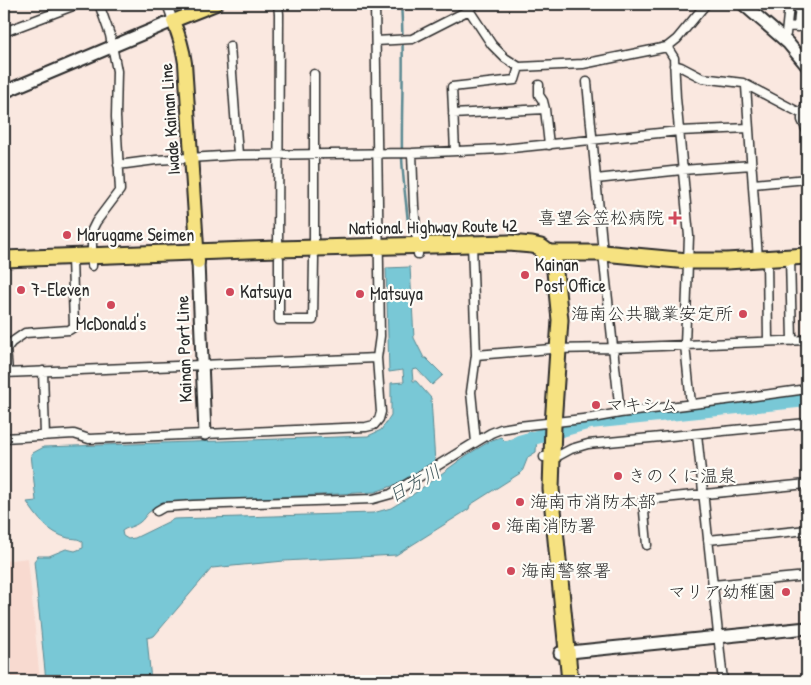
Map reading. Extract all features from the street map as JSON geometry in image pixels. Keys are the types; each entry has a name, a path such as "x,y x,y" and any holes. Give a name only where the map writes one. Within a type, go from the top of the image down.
{"highway":[{"path":"526,249 542,245 576,253"},
{"name":"National Highway Route 42","path":"4,269 92,261 472,248 526,249 539,257 544,262 547,270 554,349 548,454 543,488 564,652 570,681"},
{"path":"526,249 549,253 603,253 688,261 727,261 807,256"},
{"name":"National Highway Route 42","path":"549,253 554,262 560,320 554,349"},
{"path":"555,275 558,258 563,255 576,253"},
{"name":"National Highway Route 42","path":"4,259 72,262"},
{"name":"National Highway Route 42","path":"562,681 564,652"}],"main road":[{"path":"173,21 216,4"},
{"name":"Iwade Kainan Line","path":"173,21 183,50 197,257"}],"street":[{"path":"4,32 78,4"},
{"path":"92,261 92,230 120,190 116,116 117,71 113,47 99,4"},
{"path":"4,92 173,21 167,4"},
{"path":"278,4 279,320 314,320 314,74"},
{"path":"4,438 74,434 89,439 366,427 374,425 379,419 381,412 377,358 380,336 375,4"},
{"path":"376,41 412,39 471,7 492,45 505,58 519,67 583,64 667,47 677,39 706,4"},
{"path":"743,4 788,43 807,66"},
{"path":"775,4 789,4 786,34 782,38"},
{"path":"787,26 798,27 800,4"},
{"path":"230,46 238,155"},
{"path":"667,47 674,58 689,236 685,345 691,404"},
{"path":"674,66 681,67 702,78 743,84 778,100 802,114"},
{"path":"455,151 452,87 515,80 519,67"},
{"path":"587,82 620,412"},
{"path":"539,85 539,95 543,101 549,145"},
{"path":"746,86 768,341"},
{"path":"807,101 802,114 802,120 807,131"},
{"path":"453,114 544,108"},
{"path":"118,165 156,160 238,155 412,153 502,149 679,131 749,128"},
{"path":"412,153 413,198 418,250"},
{"path":"596,179 752,165"},
{"path":"753,184 807,179"},
{"path":"472,248 476,354 472,392 476,442"},
{"name":"Kainan Port Line","path":"197,257 205,434"},
{"path":"790,257 792,340"},
{"path":"72,262 73,329 27,332 23,334 6,349 6,372 377,358"},
{"path":"476,354 554,349 807,340"},
{"path":"43,371 45,436"},
{"path":"157,512 164,507 193,505 373,499 391,494 476,442 501,429 550,424 620,412 734,399 807,388"},
{"path":"548,454 558,456 571,449 588,444 807,423"},
{"path":"697,434 723,681"},
{"path":"646,545 643,500 807,484"},
{"path":"708,540 807,530"},
{"path":"713,585 807,576"},
{"path":"564,652 807,628"}],"shaded area":[{"path":"28,558 40,681 4,681 4,561"}],"water":[{"path":"410,267 414,338 424,358 443,375 432,385 417,369 412,370 413,381 416,381 431,398 435,463 392,486 375,492 167,503 148,513 138,524 122,531 123,536 128,539 135,538 174,519 373,513 391,508 411,496 467,455 492,440 501,437 505,441 537,433 536,452 528,457 522,472 470,505 469,509 396,555 284,561 212,568 154,636 147,638 151,681 46,681 34,561 38,556 49,556 66,549 75,551 83,548 83,542 78,539 61,536 49,529 27,502 36,501 31,454 44,447 368,436 381,430 391,415 391,383 404,382 403,370 389,372 386,268"}],"waterway":[{"path":"401,4 403,42 402,157 409,233"},
{"name":"日方川","path":"519,442 590,422 807,400"}],"place":[{"name":"喜望会笠松病院","path":"675,218"},
{"name":"Marugame Seimen","path":"67,235"},
{"name":"Kainan Post Office","path":"525,275"},
{"name":"7-Eleven","path":"21,290"},
{"name":"Katsuya","path":"230,292"},
{"name":"Matsuya","path":"360,294"},
{"name":"McDonald's","path":"111,305"},
{"name":"海南公共職業安定所","path":"743,314"},
{"name":"マキシム","path":"596,405"},
{"name":"きのくに温泉","path":"618,476"},
{"name":"海南市消防本部","path":"520,502"},
{"name":"海南消防署","path":"496,526"},
{"name":"海南警察署","path":"511,571"},
{"name":"マリア幼稚園","path":"786,592"}]}
